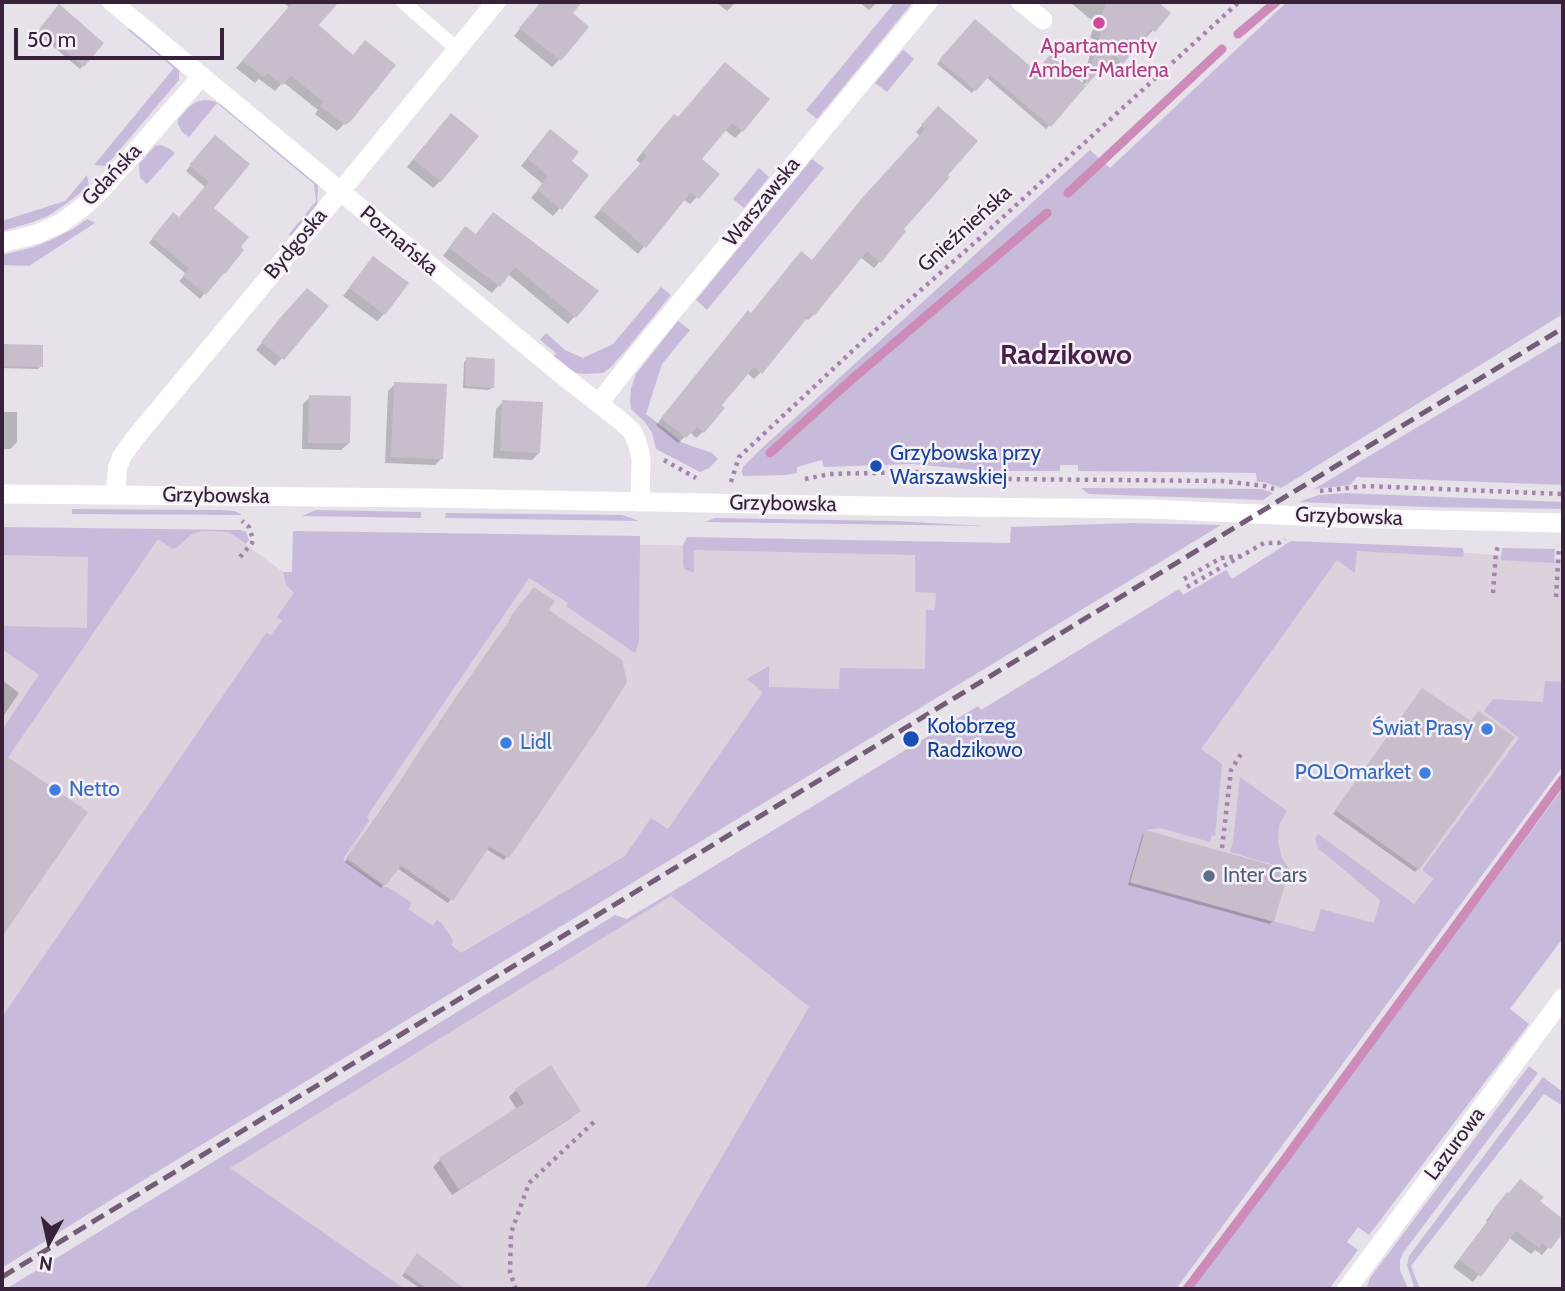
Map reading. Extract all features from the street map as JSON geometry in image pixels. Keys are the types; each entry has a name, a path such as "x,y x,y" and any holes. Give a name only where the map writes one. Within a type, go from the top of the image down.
{"street":[{"name":"Poznańska","path":"112,2 632,431 641,457 640,502"},
{"name":"Bydgoska","path":"116,495 118,466 135,438 496,2"},
{"name":"Warszawska","path":"599,403 928,2"},
{"path":"1021,2 1044,20"},
{"name":"Gdańska","path":"2,243 37,234 61,223 83,207 202,76"},
{"name":"Grzybowska","path":"2,494 1151,509 1342,518 1563,523"},
{"name":"Lazurowa","path":"1347,1289 1563,998"}],"lane":[{"path":"402,2 457,49"}],"path":[{"name":"Gnieźnieńska","path":"730,491 739,457 863,341 1239,2"},
{"path":"641,457 658,457 702,481"},
{"path":"793,482 830,474 917,472 999,480 1223,481 1248,485"},
{"path":"721,482 743,483"},
{"path":"1335,490 1367,486 1563,494"},
{"path":"240,556 252,543 253,538 249,527 242,521"},
{"path":"1187,587 1265,543 1279,543 1288,537"},
{"path":"1493,593 1496,552 1502,544 1496,544"},
{"path":"1548,545 1561,545 1556,597"},
{"path":"1184,579 1221,558 1242,556"},
{"path":"1222,848 1231,770 1241,754"},
{"path":"516,1289 510,1273 511,1233 530,1184 596,1120"}],"shaded area":[{"path":"895,2 913,2 817,119 806,110"},
{"path":"1287,2 1563,2 1563,314 1281,488 1257,482 1256,473 1078,471 1078,465 1060,465 1060,471 987,471 912,464 824,467 822,460 797,467 797,473 743,476 743,467 762,448 1090,150 1110,168"},
{"path":"130,28 179,70 179,80 106,166 94,165 174,68 128,30"},
{"path":"902,51 914,59 887,92 875,83"},
{"path":"204,100 214,101 222,105 318,185 317,205 291,236 289,234 316,201 314,184 217,103 189,137 182,132 178,119 189,107"},
{"path":"161,145 175,153 147,184 140,178 139,164 155,146"},
{"path":"812,159 824,168 707,310 696,300"},
{"path":"759,168 769,177 744,208 733,199"},
{"path":"87,175 89,186 48,216 2,231 2,221 65,201"},
{"path":"87,219 95,223 29,266 2,265 2,255 53,239"},
{"path":"661,287 671,295 626,350 603,373 572,372 553,357 556,353 540,340 546,333 565,350 583,358 613,344"},
{"path":"678,321 690,330 662,364 646,414 683,443 712,453 718,459 700,472 656,449 652,433 631,409 631,389 636,374"},
{"path":"1563,340 1563,485 1357,477 1350,485 1314,489"},
{"path":"1081,488 1262,489 1273,493 1263,500 1089,494"},
{"path":"1345,493 1563,502 1563,509 1299,502 1319,495"},
{"path":"72,509 223,510 242,515 72,514"},
{"path":"316,510 421,512 421,518 302,516"},
{"path":"446,513 622,515 639,521 445,518"},
{"path":"715,518 893,521 985,526 705,522"},
{"path":"1131,523 1221,525 2,1268 2,1017 266,633 271,635 282,621 277,617 294,593 286,584 283,572 292,572 293,531 640,536 639,642 635,653 566,606 568,603 529,578 367,816 369,821 343,859 412,903 408,909 433,926 437,920 450,935 453,942 451,945 461,953 625,856 651,818 668,829 763,692 748,678 769,666 769,687 839,689 840,668 925,669 926,610 935,610 936,593 915,592 915,555 694,550 694,572 691,572 684,569 683,564 683,545 687,537 1010,543 1011,527"},
{"path":"2,527 241,530 246,532 249,540 246,544 227,532 202,531 192,534 173,549 158,539 2,766 2,730 39,675 2,649 2,626 87,628 88,557 2,555"},
{"path":"202,531 227,532 233,535 283,572 284,578 302,598 2,1034 2,553 153,535 178,547 192,534"},
{"path":"1291,541 1463,548 1464,555 1357,551 1355,573 1337,560 1201,749 1222,764 1215,836 1212,835 1210,842 1160,828 1145,830 1130,883 1314,932 1321,909 1374,923 1380,900 1318,848 1315,839 1318,834 1414,904 1433,879 1422,870 1519,738 1484,711 1493,699 1543,702 1545,681 1563,680 1563,766 1176,1289 645,1289 809,1007 671,896 230,1168 405,1289 6,1289 615,915 627,919 978,706 981,710 1179,589 1183,595 1226,570 1232,579"},
{"name":"Lidl","path":"540,543 1021,551 1036,623 685,840 440,984 263,949"},
{"path":"1338,545 1563,559 1563,698 1414,904 1367,965 1085,883"},
{"path":"1502,548 1555,549 1554,563 1501,560"},
{"path":"1240,777 1287,811 1279,825 1278,842 1282,858 1298,876 1288,873 1285,868 1230,852"},
{"path":"1563,788 1563,938 1510,1009 1529,1024 1369,1235 1358,1227 1347,1242 1358,1250 1329,1289 1192,1289"},
{"path":"671,896 809,1007 645,1289 405,1289 229,1168"},
{"path":"1529,1066 1538,1073 1403,1253 1400,1270 1408,1289 1366,1289 1370,1278"},
{"path":"1543,1077 1563,1092 1563,1106 1544,1094 1411,1266 1420,1289 1415,1289 1407,1265 1409,1256"}],"building":[{"path":"293,2 339,2 319,25 353,55 365,40 396,65 345,125 320,106 324,102 291,76 283,85 267,73 264,77 242,61"},
{"path":"541,2 582,2 573,13 589,27 561,61 519,28"},
{"path":"1106,2 1158,2 1171,13 1155,32 1151,29 1123,64 1113,55 1086,86 1101,31 1097,31"},
{"path":"59,4 104,43 84,67 39,29"},
{"path":"975,19 1036,71 1050,55 1086,86 1051,127 990,75 976,91 939,60"},
{"path":"725,62 770,99 743,132 732,123 702,159 720,174 699,199 691,192 646,248 600,209 647,156 642,152 674,114 678,117"},
{"path":"938,106 978,141 904,229 906,231 881,263 867,251 815,315 812,312 762,374 754,367 722,405 725,408 704,433 697,427 686,438 661,418 748,310 751,313 801,251 812,260 863,197 925,129 921,125"},
{"path":"451,113 479,136 441,182 413,159"},
{"path":"550,129 579,152 572,161 589,175 562,210 537,190 548,176 527,158"},
{"path":"215,135 250,164 214,208 249,237 241,247 244,250 206,295 183,276 189,268 152,238 173,212 179,217 209,182 189,165"},
{"path":"493,212 599,291 576,318 515,267 500,287 449,248 465,226 476,234"},
{"path":"373,256 409,283 385,315 349,288"},
{"path":"307,288 329,306 284,360 261,342"},
{"path":"3,344 43,345 43,367 3,366"},
{"path":"466,357 495,359 494,388 465,386"},
{"path":"394,382 447,384 443,459 391,457"},
{"path":"309,395 351,396 350,443 308,443"},
{"path":"502,400 543,402 540,453 500,451"},
{"name":"Lidl","path":"534,587 555,601 549,610 622,660 627,682 509,858 489,847 453,901 401,866 385,886 346,858 387,802 427,739 512,618 510,617"},
{"name":"POLOmarket","path":"1422,688 1471,721 1478,711 1515,737 1419,870 1335,810"},
{"path":"2,753 88,812 2,937"},
{"name":"Inter Cars","path":"1145,830 1289,870 1274,922 1130,882"},
{"path":"551,1065 581,1111 459,1190 439,1158 524,1103 515,1089"},
{"path":"1520,1179 1544,1197 1540,1201 1563,1219 1563,1233 1551,1249 1542,1243 1539,1248 1516,1231 1481,1277 1459,1259 1507,1192 1509,1193"},
{"path":"417,1253 465,1289 427,1289 404,1272"}],"waterway":[{"path":"1238,34 1276,2"},
{"path":"1068,193 1222,49"},
{"path":"770,453 851,380 1047,213"},
{"path":"1187,1289 1563,779"}],"railway":[{"path":"2,1277 1563,328"}],"place":[{"name":"Apartamenty Amber-Marlena","path":"1099,23"},
{"name":"Grzybowska przy Warszawskiej","path":"876,466"},
{"name":"Świat Prasy","path":"1487,729"},
{"name":"Kołobrzeg Radzikowo","path":"911,739"},
{"name":"Lidl","path":"506,743"},
{"name":"POLOmarket","path":"1425,773"},
{"name":"Netto","path":"55,790"},
{"name":"Inter Cars","path":"1209,876"}],"district":[{"name":"Radzikowo","path":"1066,356"}]}
